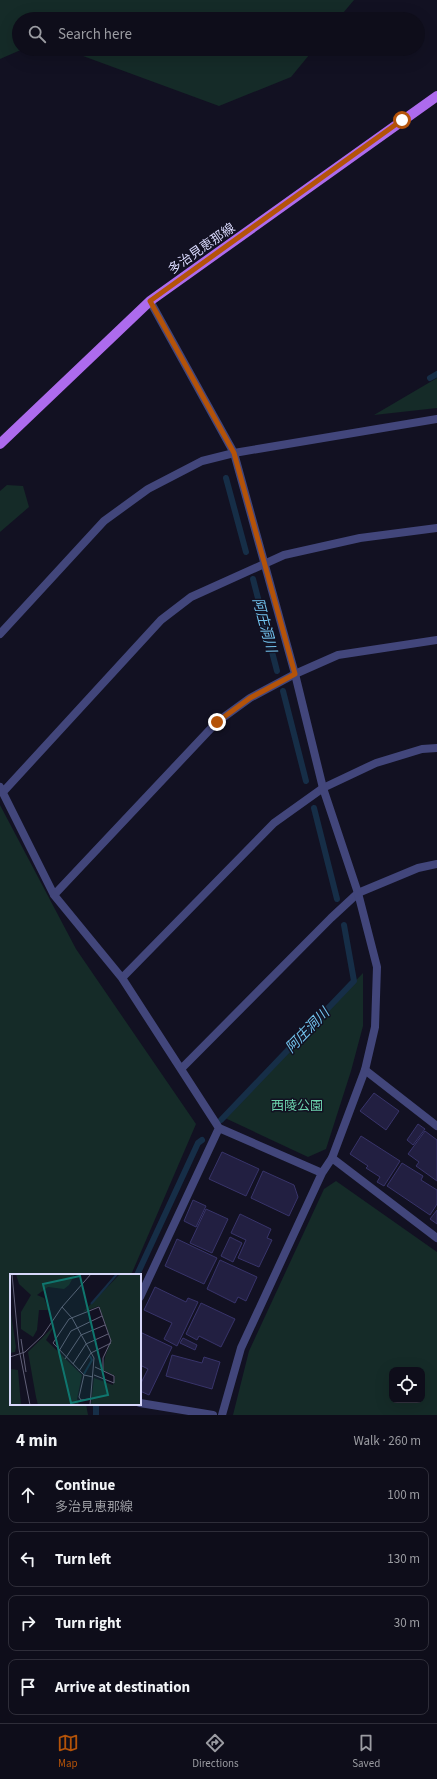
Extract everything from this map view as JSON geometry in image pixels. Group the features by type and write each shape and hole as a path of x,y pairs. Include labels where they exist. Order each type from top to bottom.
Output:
{"main road":[{"name":"多治見恵那線","path":"0,444 150,301 437,96"}],"street":[{"path":"150,301 234,453 295,674 323,788 358,893 377,967 375,1027 365,1070 332,1158 322,1173 241,1348 222,1415"},
{"path":"0,634 104,521 148,489 202,461 234,453 437,419"},
{"path":"322,1173 219,1128 122,978 54,895 1,789 161,620 191,597 284,555 360,538 437,528"},
{"path":"54,895 217,722 250,698 295,674 338,655 437,640"},
{"path":"122,978 274,823 323,788 376,762 422,750 437,748"},
{"path":"181,1069 331,918 358,893 418,868 437,864"},
{"path":"365,1070 437,1126"},
{"path":"141,1294 219,1128"},
{"path":"332,1158 437,1238"},
{"path":"141,1403 213,1415"}],"green space":[{"path":"0,0 354,0 344,12 12,12 12,54 0,59"},
{"path":"83,56 308,56 291,77 219,106"},
{"path":"437,378 437,408 374,415"},
{"path":"7,485 23,486 29,507 0,532 0,491"},
{"path":"0,805 76,949 196,1124 131,1274 10,1274 10,1405 86,1405 88,1415 0,1415"},
{"name":"西陵公園","path":"363,973 363,1026 351,1071 326,1149 308,1157 225,1118"},
{"path":"336,1181 437,1252 437,1415 233,1415 249,1351 324,1189"}],"building":[{"path":"374,1093 399,1111 386,1130 360,1111"},
{"path":"418,1124 425,1129 413,1145 407,1140"},
{"path":"425,1131 437,1140 437,1181 416,1166 419,1162 408,1154"},
{"path":"361,1136 400,1161 384,1186 377,1182 380,1177 366,1168 368,1166 350,1154"},
{"path":"222,1152 259,1169 246,1196 209,1179"},
{"path":"402,1163 423,1176 421,1180 437,1190 437,1204 430,1215 387,1186"},
{"path":"263,1171 294,1185 298,1197 289,1216 251,1198"},
{"path":"193,1200 206,1206 196,1227 184,1221"},
{"path":"206,1209 228,1219 212,1253 190,1243"},
{"path":"437,1210 437,1224 430,1219"},
{"path":"240,1214 271,1229 267,1238 272,1240 259,1267 238,1258 246,1240 231,1233"},
{"path":"230,1237 242,1243 233,1262 221,1256"},
{"path":"177,1239 217,1258 204,1284 165,1266"},
{"path":"220,1260 257,1277 246,1301 238,1297 235,1303 207,1289"},
{"path":"155,1287 186,1302 188,1298 198,1302 177,1346 164,1339 172,1323 144,1310"},
{"path":"201,1303 235,1319 221,1347 199,1336 197,1340 186,1334"},
{"path":"141,1332 172,1347 149,1395 141,1391 141,1383 148,1369 141,1366"},
{"path":"183,1338 197,1345 195,1350 180,1343"},
{"path":"172,1355 202,1363 204,1357 220,1362 212,1389 166,1376"}],"waterway":[{"name":"阿庄洞川","path":"430,378 437,374"},
{"name":"阿庄洞川","path":"226,478 246,552"},
{"name":"阿庄洞川","path":"253,579 277,671"},
{"name":"阿庄洞川","path":"283,691 306,781"},
{"name":"阿庄洞川","path":"314,808 337,899"},
{"name":"阿庄洞川","path":"221,1120 354,981 344,925"},
{"name":"阿庄洞川","path":"137,1274 198,1143 202,1140"},
{"name":"阿庄洞川","path":"96,1405 96,1415"}],"route":[{"path":"217,722 250,698 295,674 234,453 150,301 402,120"}]}
